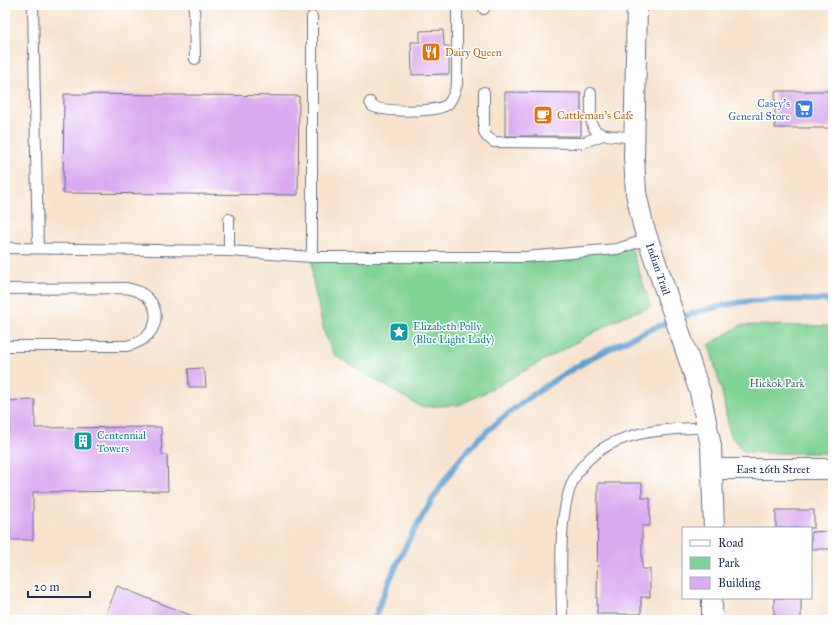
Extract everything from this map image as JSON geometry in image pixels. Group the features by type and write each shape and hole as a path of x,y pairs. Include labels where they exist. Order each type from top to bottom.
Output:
{"street":[{"name":"Indian Trail","path":"637,5 634,138 636,193 648,239 700,392 713,469 714,527"},
{"name":"East 26th Street","path":"713,469 833,469"},
{"path":"712,599 712,620"}],"lane":[{"path":"33,5 38,248"},
{"path":"194,5 195,59"},
{"path":"370,102 372,106 382,109 434,109 448,103 454,94 457,84 457,5"},
{"path":"312,17 312,257"},
{"path":"484,92 484,131 486,136 494,142 582,143 603,135"},
{"path":"591,93 590,123 594,130 603,135 634,138"},
{"path":"229,219 229,251"},
{"path":"5,248 229,251 312,257 525,257 617,249 648,239"},
{"path":"5,289 126,288 138,290 147,296 153,305 155,317 153,329 147,338 132,345 5,346"},
{"path":"562,620 563,523 570,487 576,475 594,455 619,439 636,434 707,427"}],"green space":[{"path":"630,245 651,307 624,316 488,391 459,405 421,407 334,355 324,332 313,282 312,257 525,257"},
{"name":"Hickok Park","path":"741,325 833,326 833,453 758,453 743,451 730,435 722,392 709,345"}],"building":[{"name":"Dairy Queen","path":"443,30 444,46 449,46 449,74 412,75 411,42 420,42 420,31"},
{"name":"Casey's General Store","path":"775,91 833,91 833,128 775,128"},
{"name":"Cattleman's Cafe","path":"505,92 581,93 581,136 505,136"},
{"path":"64,94 299,96 298,195 63,193"},
{"path":"201,368 205,373 206,387 189,387 188,369"},
{"name":"Centennial Towers","path":"35,400 35,428 161,427 162,455 167,455 168,491 33,492 33,540 5,540 5,401"},
{"path":"598,483 642,483 642,498 650,498 650,526 642,526 642,569 650,569 650,597 641,597 641,614 597,614"},
{"path":"776,510 814,510 814,528 776,527"},
{"path":"830,531 830,549 812,549 812,532"},
{"path":"117,586 200,619 200,620 104,620"},
{"path":"774,599 801,599 801,620 774,620"}],"waterway":[{"path":"374,620 388,584 414,530 460,459 489,430 521,404 556,379 595,356 636,336 676,319 715,307 751,301 833,300"}],"place":[{"name":"Dairy Queen","path":"431,52"},
{"name":"Casey's General Store","path":"804,109"},
{"name":"Cattleman's Cafe","path":"543,115"},
{"name":"Elizabeth Polly (Blue Light Lady)","path":"399,332"},
{"name":"Centennial Towers","path":"83,441"}]}
